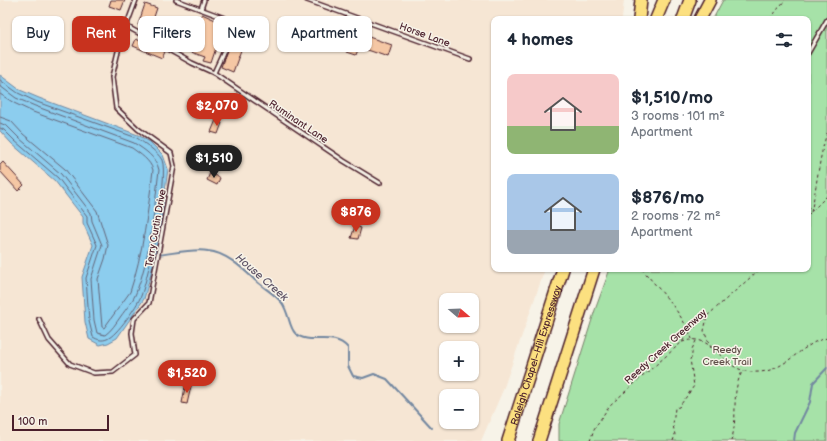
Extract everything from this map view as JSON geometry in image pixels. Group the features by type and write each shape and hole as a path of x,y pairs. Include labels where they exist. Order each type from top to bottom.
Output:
{"highway":[{"path":"638,16 641,0"},
{"path":"657,16 664,0"},
{"path":"684,16 690,0"},
{"path":"702,16 710,0"},
{"name":"Raleigh Chapel–Hill Expressway","path":"508,441 563,272"},
{"path":"539,441 593,272"},
{"path":"545,441 564,364"},
{"path":"500,441 528,378"}],"lane":[{"name":"Terry Curtin Drive","path":"130,16 136,0"},
{"path":"176,0 227,19 230,26 227,42 214,74"},
{"path":"201,10 204,0"},
{"name":"Horse Lane","path":"307,0 470,59"},
{"path":"811,48 827,20"},
{"name":"Ruminant Lane","path":"130,28 214,74 344,161 380,183"},
{"name":"Terry Curtin Drive","path":"39,319 49,340 70,364 94,373 113,372 135,355 132,333 134,319 150,303 174,166 171,153 138,129 116,108 112,77 119,52"}],"path":[{"path":"772,16 785,0"},
{"path":"811,212 818,186 823,145 827,133"},
{"path":"811,212 827,196"},
{"path":"644,272 675,309 689,332 692,340"},
{"name":"Reedy Creek Greenway","path":"590,441 594,429 610,405 682,342 689,332 757,272"},
{"path":"707,317 704,331 706,339 727,364 743,371 758,372 774,370 811,344 827,338"},
{"path":"682,342 696,340 703,342 712,348"},
{"path":"674,441 675,435 673,425 675,408 679,407 694,386 690,359 692,357 692,349 696,340"},
{"path":"731,441 736,413 734,402 736,387 743,371"}],"shaded area":[{"path":"0,0 624,0 622,16 491,16 491,272 544,272 503,390 481,441 0,441"}],"green space":[{"name":"Reedy Creek Trail","path":"723,0 827,0 827,441 559,441 559,424 595,310 609,272 811,272 811,16 715,16"}],"water":[{"path":"0,75 20,90 138,135 150,142 163,155 168,169 156,255 144,299 117,338 108,343 100,345 89,339 85,322 82,277 93,245 83,223 83,217 55,181 12,144 0,131"}],"building":[{"path":"111,0 125,0 121,10 109,6"},
{"path":"145,4 157,8 154,16 141,16"},
{"path":"202,14 213,19 213,52 215,52 211,63 203,61 205,57 191,52 205,52 205,16 201,16"},
{"path":"372,38 392,45 388,57 372,51"},
{"path":"136,39 138,40 138,48 133,46"},
{"path":"148,52 165,52 162,58"},
{"path":"226,52 240,52 233,72 221,67"},
{"path":"347,52 357,52 356,55"},
{"path":"216,120 222,123 218,134 211,132"},
{"path":"3,162 24,185 18,191 0,171 0,165"},
{"path":"210,173 220,178 217,185 207,180"},
{"path":"355,226 361,228 358,239 351,238"},
{"path":"192,382 187,404 182,403 185,387"}],"waterway":[{"name":"House Creek","path":"156,255 202,250 215,252 228,258 240,266 282,303 291,327 295,333 307,339 328,339 342,343 348,348 348,366 353,376 363,378 374,374 387,379 432,428"},
{"path":"794,441 795,433 810,402 813,383 827,368"}]}
